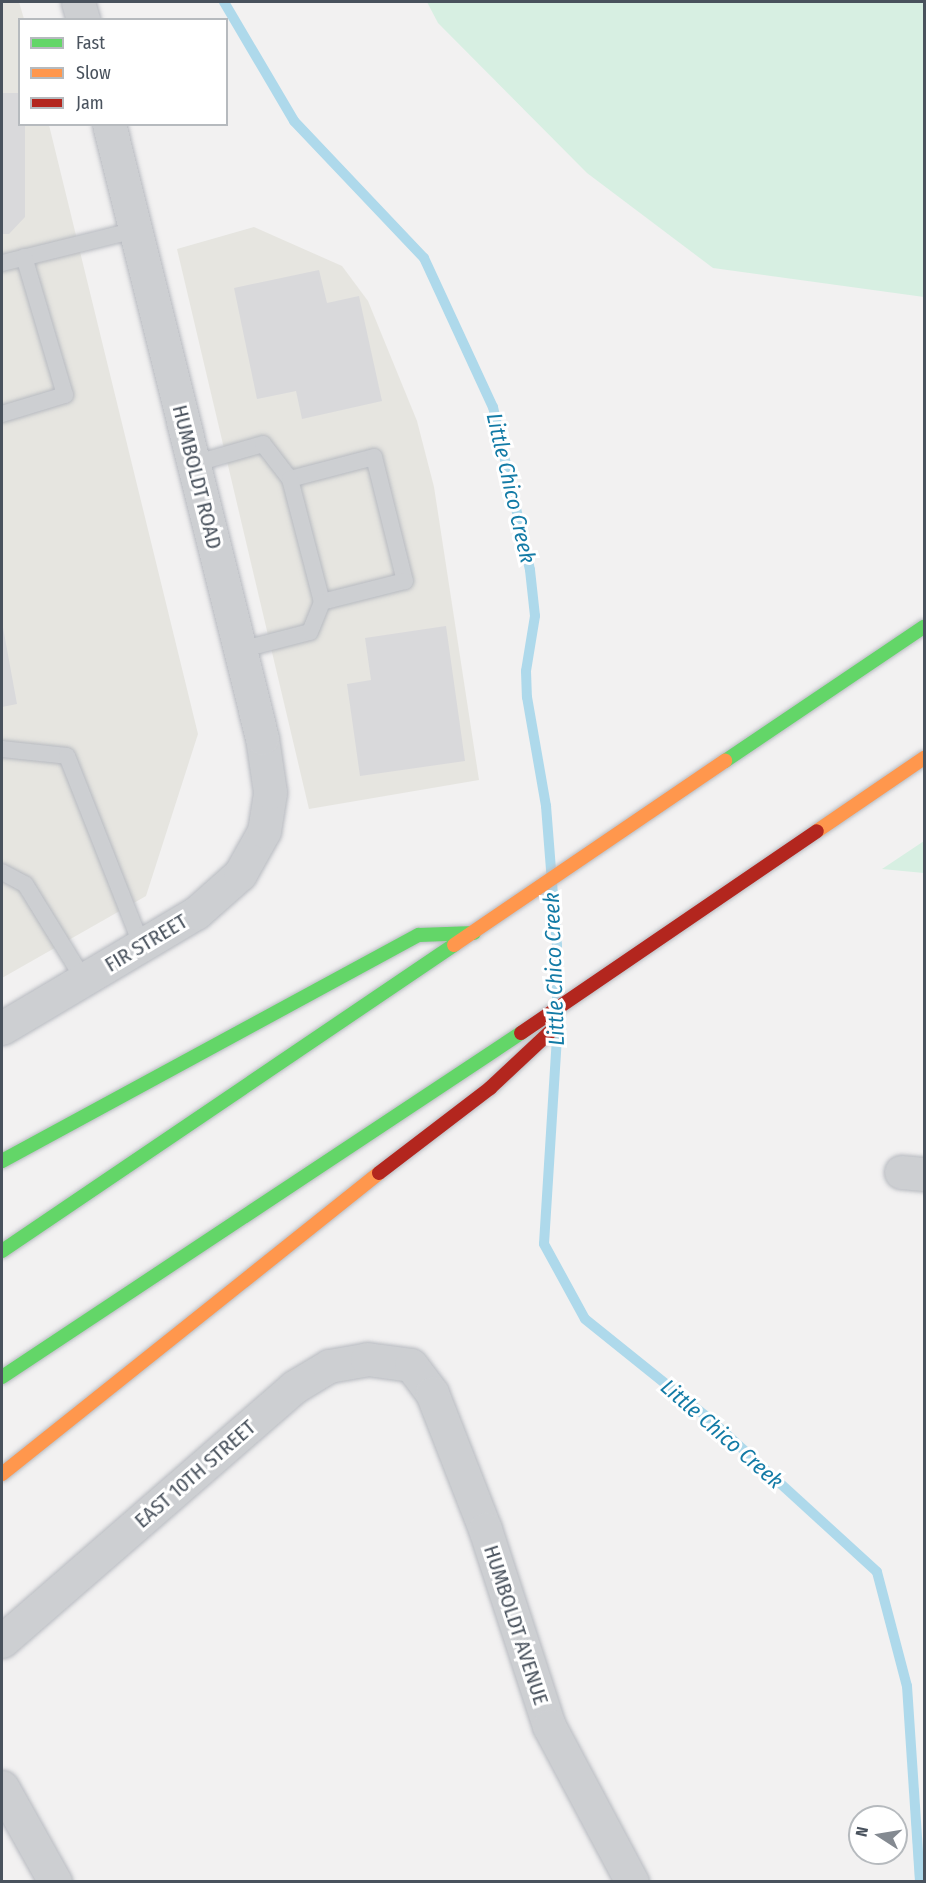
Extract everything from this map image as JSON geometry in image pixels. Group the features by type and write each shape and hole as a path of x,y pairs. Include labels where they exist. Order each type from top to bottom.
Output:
{"highway":[{"path":"2,1251 489,924 924,627"},
{"path":"2,1377 618,968 924,758"},
{"path":"2,1161 420,935 474,933"},
{"path":"2,1474 303,1231 489,1088 618,968"}],"street":[{"path":"78,2 82,18"},
{"name":"HUMBOLDT ROAD","path":"109,126 262,738 270,792 264,831"},
{"name":"FIR STREET","path":"2,1028 196,913 240,874 264,831"},
{"name":"EAST 10TH STREET","path":"2,1641 294,1387 330,1366 367,1359 411,1365"},
{"name":"HUMBOLDT AVENUE","path":"411,1365 432,1393 485,1529 549,1726 632,1881"},
{"path":"2,1787 55,1881"}],"lane":[{"path":"2,262 135,230"},
{"path":"2,414 65,395 24,257"},
{"path":"193,464 262,444 290,479 322,602 310,632 240,651"},
{"path":"290,479 374,457 405,581 322,602"},
{"path":"2,749 67,756 142,946"},
{"path":"2,872 25,884 84,980"}],"shaded area":[{"path":"2,2 19,2 24,18 18,18 18,126 49,126 198,734 146,896 2,978"},
{"path":"254,227 342,266 368,301 417,421 434,487 479,780 309,809 177,249"}],"green space":[{"path":"427,2 924,2 924,297 713,268 587,173 438,23"},
{"path":"924,841 924,873 882,869"}],"building":[{"path":"2,93 18,93 18,126 25,126 25,217 9,234 2,234"},
{"path":"319,270 327,303 359,296 382,401 302,419 296,391 257,399 234,288"},
{"path":"2,622 17,704 2,707"},
{"path":"446,626 465,761 360,776 347,684 371,680 365,638"}],"waterway":[{"name":"Little Chico Creek","path":"224,2 294,121 424,258 493,407 530,570 535,616 526,671 527,697 546,806 557,945 557,1003"},
{"name":"Little Chico Creek","path":"557,1037 544,1244 585,1319 713,1422 877,1572 907,1686 920,1882"}],"traffic: fast":[{"path":"725,761 924,627"},
{"path":"2,1161 419,935 474,933"},
{"path":"2,1251 454,945"},
{"path":"2,1377 521,1033"}],"traffic: slow":[{"path":"817,831 924,758"},
{"path":"454,945 725,761"},
{"path":"2,1474 379,1173"}],"traffic: jam":[{"path":"521,1033 817,831"},
{"path":"379,1173 490,1088 549,1033"}]}
